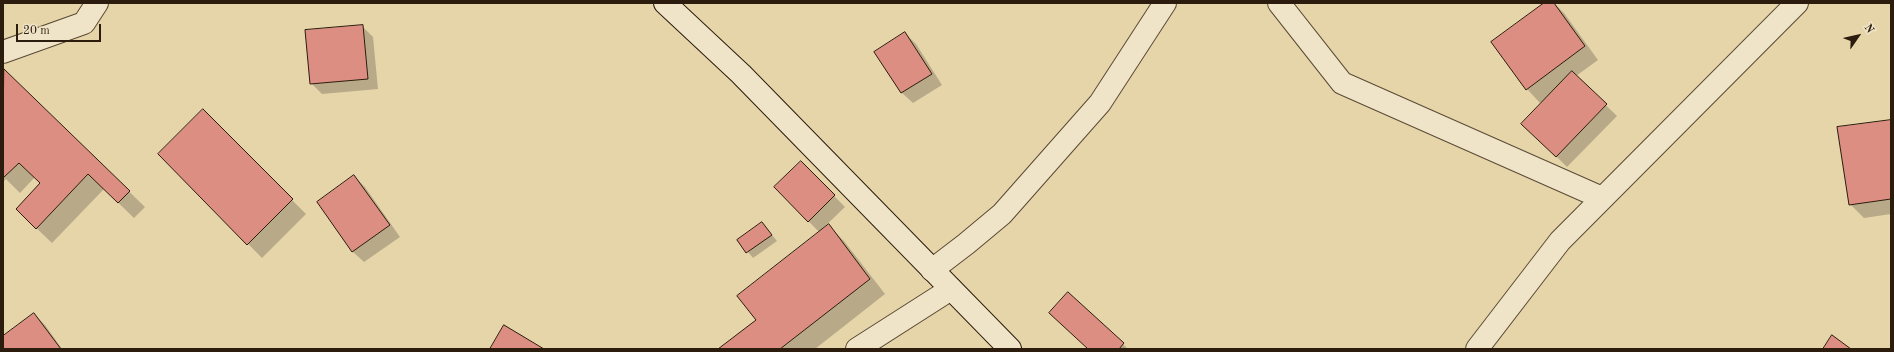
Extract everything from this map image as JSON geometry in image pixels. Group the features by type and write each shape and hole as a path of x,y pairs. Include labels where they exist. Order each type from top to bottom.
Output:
{"street":[{"path":"3,52 84,23 97,3"},
{"path":"665,3 741,74 1010,349"},
{"path":"932,270 1002,214 1100,103 1165,3"},
{"path":"1279,3 1342,83 1602,198"},
{"path":"1477,349 1560,241 1797,3"},
{"path":"857,349 951,289"}],"building":[{"path":"1544,3 1554,3 1585,46 1526,90 1491,42"},
{"path":"363,25 368,79 310,84 305,30"},
{"path":"905,32 932,74 901,93 874,52"},
{"path":"4,69 130,191 118,203 88,174 36,229 16,209 40,183 19,163 3,178"},
{"path":"1572,71 1607,104 1556,157 1521,124"},
{"path":"203,109 293,199 247,245 158,154"},
{"path":"1891,120 1891,199 1849,205 1837,127"},
{"path":"801,161 835,195 808,222 774,187"},
{"path":"354,175 390,225 352,252 317,202"},
{"path":"762,222 772,235 746,253 737,240"},
{"path":"829,224 870,279 780,349 718,349 756,320 737,296"},
{"path":"1068,292 1124,343 1119,349 1088,349 1049,313"},
{"path":"34,313 61,349 3,349 3,336"},
{"path":"504,325 544,349 490,349"},
{"path":"1832,335 1851,349 1823,349"}]}
